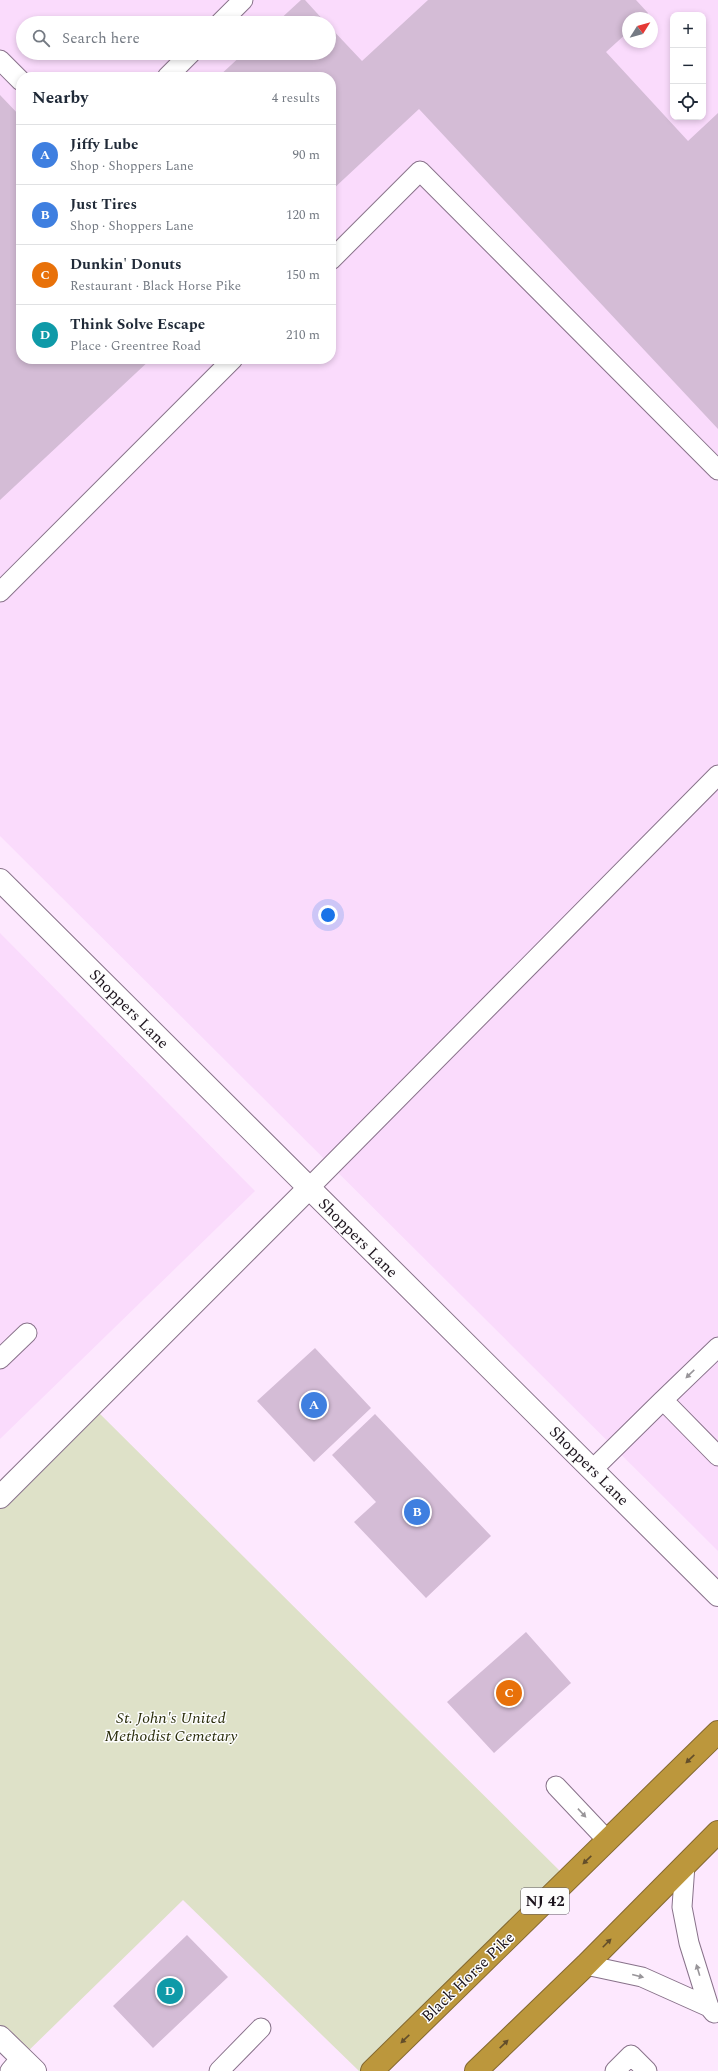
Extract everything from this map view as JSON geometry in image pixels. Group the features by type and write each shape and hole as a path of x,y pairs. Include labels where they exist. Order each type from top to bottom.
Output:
{"highway":[{"name":"Black Horse Pike","path":"372,2071 718,1732"},
{"path":"476,2071 586,1965 718,1832"}],"street":[{"name":"Shoppers Lane","path":"0,880 308,1189 718,1595"},
{"path":"0,1497 308,1189"},
{"path":"0,2037 22,2067"}],"lane":[{"path":"227,16 243,0"},
{"path":"0,60 16,76"},
{"path":"172,72 184,60"},
{"path":"336,255 420,171 718,470"},
{"path":"0,592 228,364"},
{"path":"308,1189 714,787"},
{"path":"0,1359 27,1333"},
{"path":"592,1470 718,1347"},
{"path":"663,1400 718,1456"},
{"path":"556,1786 607,1840"},
{"path":"685,1865 682,1907 690,1943 713,2012"},
{"path":"586,1965 642,1977 713,2012"},
{"path":"219,2071 261,2028"},
{"path":"615,2071 631,2055 647,2071"}],"shaded area":[{"path":"0,0 718,0 718,1551 0,836"},
{"path":"0,933 255,1191 0,1439"}],"green space":[{"name":"St. John's United Methodist Cemetary","path":"91,1405 568,1879 372,2071 359,2071 183,1900 21,2058 0,2037 0,1497"}],"building":[{"path":"301,0 305,0 320,16 284,16"},
{"path":"428,0 636,0 647,12 622,12 622,37 606,52 688,141 718,113 718,429 419,109 336,186 336,72 223,72 236,60 336,60 336,33 362,61"},
{"path":"0,95 16,112 16,364 146,364 0,500"},
{"path":"315,1348 371,1408 314,1462 257,1401"},
{"path":"375,1414 491,1536 426,1598 354,1522 376,1502 332,1455"},
{"path":"526,1632 571,1683 494,1753 447,1702"},
{"path":"187,1935 228,1977 153,2048 113,2006"}],"place":[{"name":"Jiffy Lube","path":"314,1405"},
{"name":"Just Tires","path":"417,1512"},
{"name":"Dunkin' Donuts","path":"509,1693"},
{"name":"Think Solve Escape","path":"170,1991"}]}
